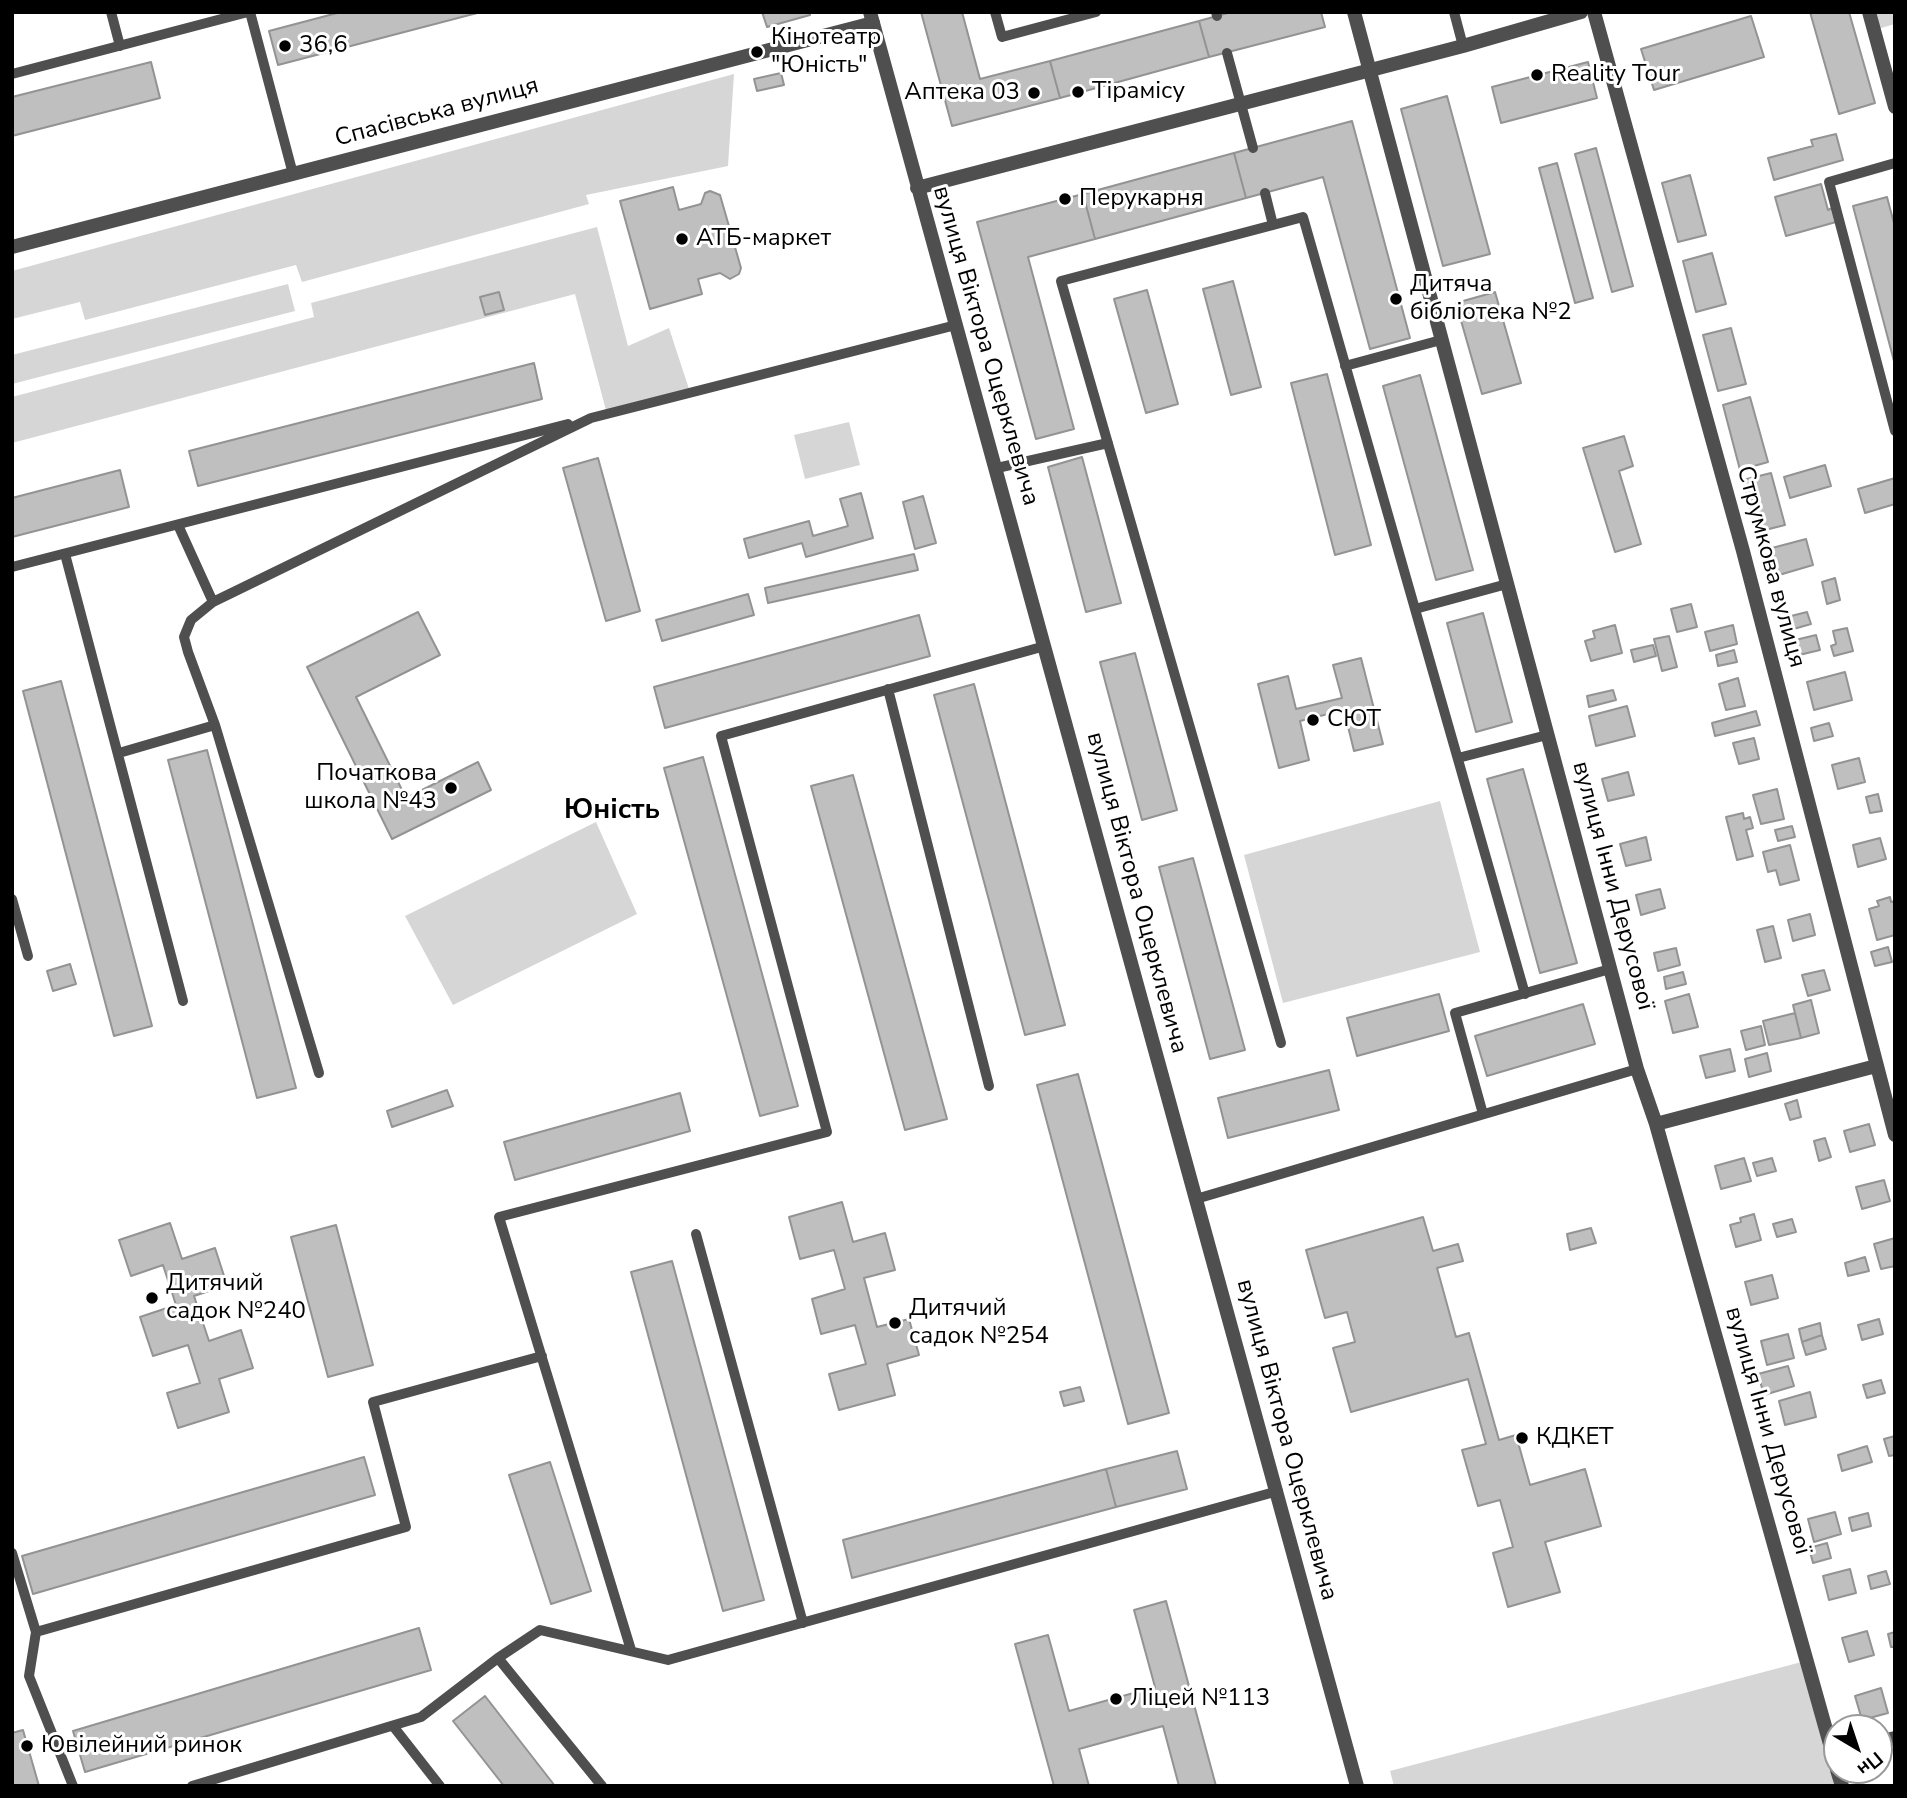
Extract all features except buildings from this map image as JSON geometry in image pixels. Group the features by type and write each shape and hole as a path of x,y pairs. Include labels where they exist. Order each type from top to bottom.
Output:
{"street":[{"name":"вулиця Інни Дерусової","path":"1354,12 1637,1069 1656,1124 1823,1715"},
{"path":"917,188 1463,46 1581,12"},
{"name":"Струмкова вулиця","path":"1594,12 1744,551 1895,1135"},
{"path":"1869,12 1895,107"},
{"name":"Спасівська вулиця","path":"12,247 871,18"},
{"name":"вулиця Віктора Оцерклевича","path":"871,18 997,468 1357,1786"},
{"path":"1656,1124 1876,1066"}],"lane":[{"path":"111,12 120,46"},
{"path":"12,74 249,12 293,174"},
{"path":"995,12 1002,37 1096,12"},
{"path":"1454,12 1463,46"},
{"path":"1227,53 1252,148"},
{"path":"1895,163 1829,182 1895,431"},
{"path":"1265,193 1273,225"},
{"path":"1281,1044 1061,281 1303,217 1525,994"},
{"path":"12,567 956,325"},
{"path":"1346,366 1441,341"},
{"path":"319,1073 215,725 184,637 191,620 213,602 591,418"},
{"path":"997,468 1108,443"},
{"path":"178,525 213,602"},
{"path":"65,554 183,1001"},
{"path":"1415,610 1507,584"},
{"path":"631,1650 499,1217 827,1132 721,736 1045,646"},
{"path":"888,689 989,1086"},
{"path":"119,753 215,725"},
{"path":"1458,758 1547,735"},
{"path":"12,899 28,956"},
{"path":"1483,1114 1455,1013 1610,969"},
{"path":"1196,1199 1637,1069"},
{"path":"696,1234 803,1623"},
{"path":"36,1632 406,1527 373,1402 542,1356"},
{"path":"191,1786 421,1717 498,1658 540,1630 668,1660 1278,1492"},
{"path":"12,1553 36,1632 29,1676 73,1786"},
{"path":"498,1658 602,1786"},
{"path":"393,1726 440,1786"}],"shaded area":[{"path":"1869,12 1895,12 1895,24 1874,30"},
{"path":"734,74 728,166 586,195 589,204 302,282 296,265 85,320 80,302 12,319 12,271"},
{"path":"597,227 628,346 669,328 690,392 607,414 575,294 12,443 12,397 314,317 311,303"},
{"path":"288,284 295,311 12,384 12,355"},
{"path":"849,422 860,465 805,479 794,435"},
{"path":"1440,801 1480,952 1283,1003 1244,855"},
{"path":"596,822 637,914 453,1005 405,916"},
{"path":"1809,1660 1823,1714 1823,1784 1842,1786 1394,1786 1390,1771"}],"place":[{"name":"36,6","path":"285,46"},
{"name":"Кінотеатр \"Юність\"","path":"757,52"},
{"name":"Reality Tour","path":"1537,75"},
{"name":"Тірамісу","path":"1078,92"},
{"name":"Аптека 03","path":"1034,93"},
{"name":"Перукарня","path":"1065,199"},
{"name":"АТБ-маркет","path":"682,239"},
{"name":"Дитяча бібліотека №2","path":"1396,299"},
{"name":"СЮТ","path":"1313,720"},
{"name":"Початкова школа №43","path":"451,788"},
{"name":"Дитячий садок №240","path":"152,1298"},
{"name":"Дитячий садок №254","path":"895,1323"},
{"name":"КДКЕТ","path":"1522,1438"},
{"name":"Ліцей №113","path":"1116,1699"},
{"name":"Ювілейний ринок","path":"27,1746"}],"district":[{"name":"Юність","path":"612,811"}]}
